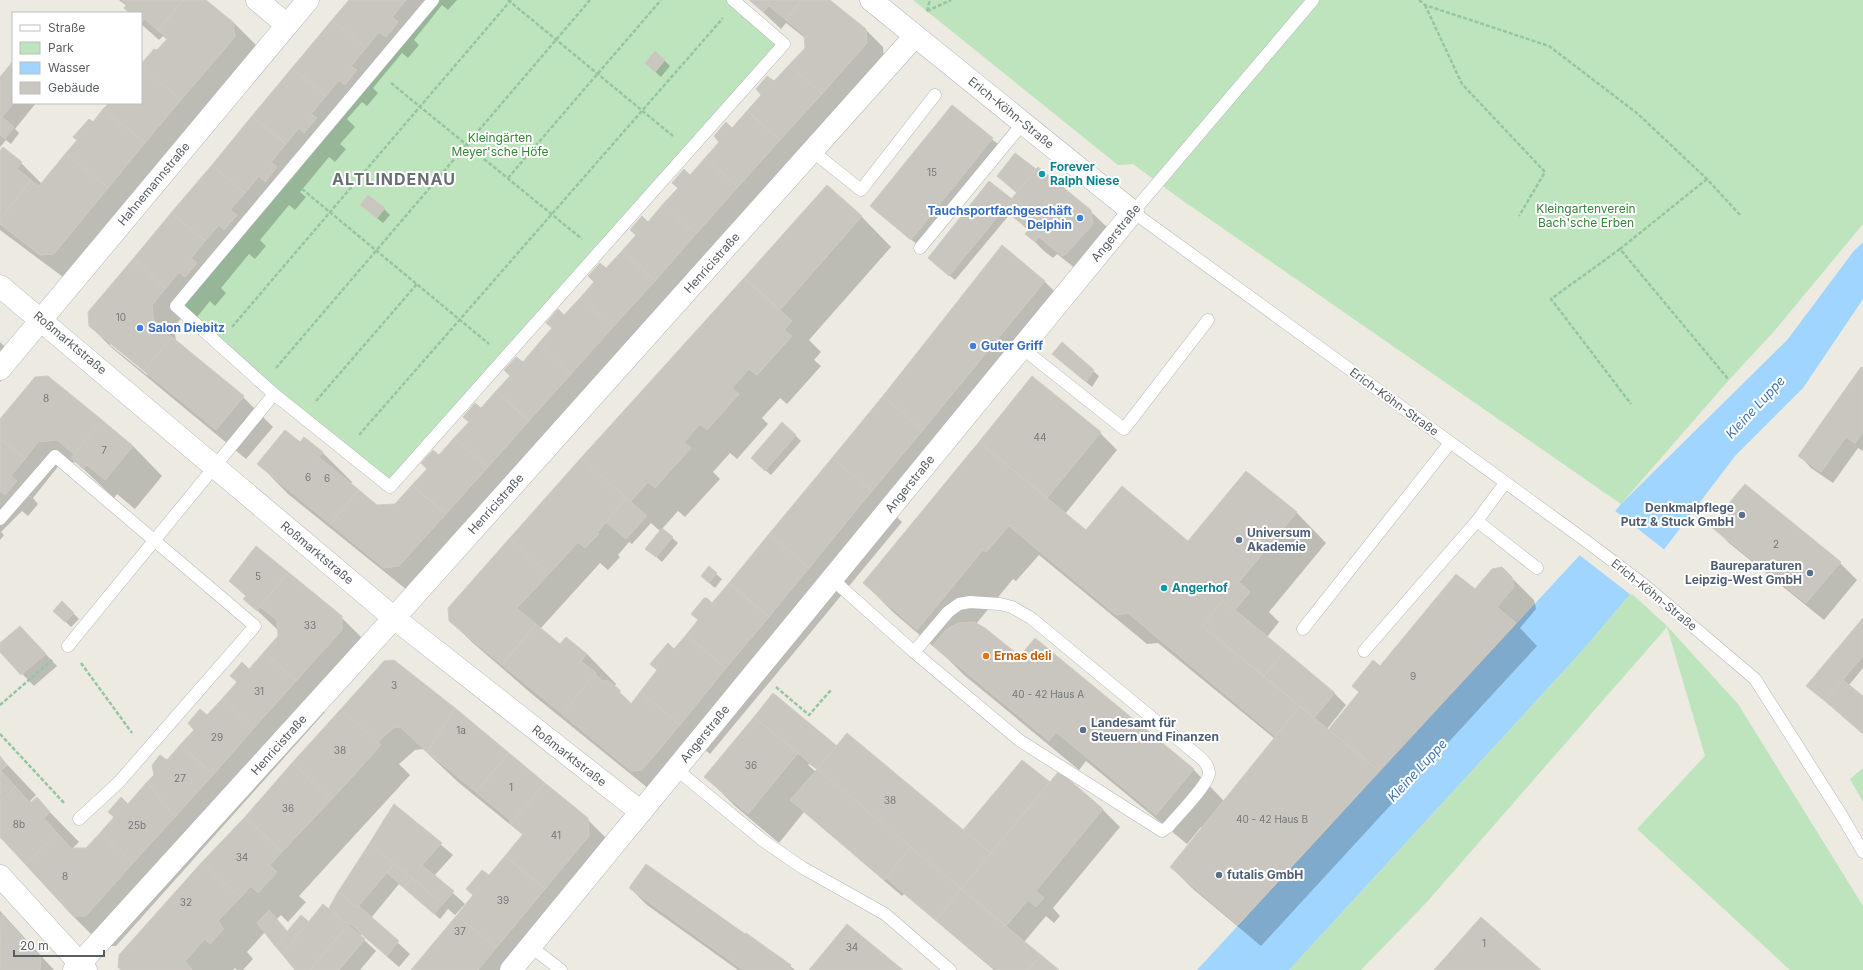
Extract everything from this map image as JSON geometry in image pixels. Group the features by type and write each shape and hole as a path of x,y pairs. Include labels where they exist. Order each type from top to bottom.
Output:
{"street":[{"path":"257,0 287,25"},
{"name":"Hahnemannstraße","path":"0,369 308,0"},
{"name":"Erich-Köhn-Straße","path":"871,0 1133,212"},
{"name":"Henricistraße","path":"80,968 915,36"},
{"name":"Angerstraße","path":"511,970 1133,212"},
{"name":"Roßmarktstraße","path":"0,286 394,618 641,812"},
{"path":"0,876 80,968"}],"lane":[{"path":"433,0 176,306 274,394 390,487 784,44 734,1"},
{"name":"Angerstraße","path":"1133,212 1313,0"},
{"path":"812,151 861,190 935,95"},
{"path":"920,248 1023,123"},
{"name":"Erich-Köhn-Straße","path":"1133,212 1586,541 1643,584 1755,679 1842,816 1863,852"},
{"path":"1022,348 1124,429 1208,320"},
{"path":"68,646 274,394"},
{"path":"1303,629 1450,443"},
{"path":"0,519 55,456 255,626 119,782 78,819"},
{"path":"1364,652 1477,521 1505,483"},
{"path":"1477,521 1537,568"},
{"path":"832,579 914,652 1019,740 1162,830 1168,827 1203,786 1209,774 1208,766 1202,759 1031,618 1012,607 984,602 959,604 948,612 914,652"},
{"path":"676,769 765,842 804,868 885,914 950,970"},
{"path":"530,946 561,970"}],"path":[{"path":"218,344 509,0 690,150"},
{"path":"263,383 590,0"},
{"path":"508,178 661,0"},
{"path":"927,11 951,0"},
{"path":"1419,0 1425,5 1549,46 1638,114 1707,179 1740,215"},
{"path":"345,451 552,215 734,1"},
{"path":"1425,5 1462,84 1545,172 1519,216"},
{"path":"375,70 599,253"},
{"path":"286,176 505,358"},
{"path":"1631,404 1551,299 1620,249 1707,179"},
{"path":"1620,249 1729,380"},
{"path":"302,417 417,284"},
{"path":"0,705 68,646 146,751"},
{"path":"757,670 809,715 831,690"},
{"path":"0,734 78,819"}],"green space":[{"name":"Kleingärten Meyer'sche Höfe","path":"433,0 733,0 784,44 390,487 176,306"},
{"name":"Kleingartenverein Bach'sche Erben","path":"913,0 1863,0 1863,224 1776,329 1729,380 1621,504 1179,198 1133,164 1118,165"},
{"path":"1631,593 1667,626 1738,704 1863,906 1863,970 1790,970 1637,829 1705,756 1667,627 1426,903 1361,970 1289,970 1581,652"},
{"path":"1863,768 1863,802 1850,779"}],"water":[{"name":"Kleine Luppe","path":"1863,242 1863,299 1803,388 1735,456 1631,593 1581,652 1289,970 1197,970 1579,556 1621,504 1788,339 1853,252"}],"pier":[{"path":"1614,510 1666,551 1631,595 1578,554"}],"building":[{"path":"122,0 183,0 158,31 145,19 142,22 142,12 128,12 124,8 127,4"},
{"path":"183,0 206,0 233,22 235,37 181,100 142,67 142,63 154,49 157,50 168,38 158,31"},
{"path":"349,0 406,0 392,17 398,22 386,37 379,32 366,48 332,20"},
{"path":"749,0 802,0 786,20 769,6 763,12"},
{"path":"802,0 830,0 866,29 867,43 822,94 789,65 805,48 804,35 786,20"},
{"path":"332,20 366,48 351,66 357,70 345,85 339,80 326,96 292,68"},
{"path":"655,51 665,60 655,72 645,63"},
{"path":"12,62 13,104 0,119 0,77"},
{"path":"789,65 822,94 780,140 747,111 761,95 756,89 767,76 774,81"},
{"path":"142,67 181,100 145,143 103,109 108,104 142,104"},
{"path":"292,68 326,96 311,114 317,118 304,133 299,128 286,144 252,116"},
{"path":"952,105 993,138 911,240 870,206"},
{"path":"103,109 145,143 108,188 66,153 77,140 73,137 89,119 93,122"},
{"path":"747,111 780,140 738,187 705,158 719,142 714,136 726,122 732,128"},
{"path":"252,116 286,144 271,162 277,167 265,182 259,176 245,193 212,165"},
{"path":"2,117 14,127 5,139 0,135 0,119"},
{"path":"3,147 22,162 17,169 31,180 0,220 0,151"},
{"path":"66,153 108,188 54,254 40,255 0,224 0,220 31,180 39,186"},
{"path":"1015,153 1036,169 1017,193 997,176"},
{"path":"705,158 738,187 696,234 663,204 678,188 672,183 684,169 690,175"},
{"path":"212,165 245,193 230,210 237,215 224,230 219,225 205,241 171,213"},
{"path":"1038,167 1091,210 1093,224 1066,254 1062,256 1039,237 1035,242 1025,234 1029,229 1003,209"},
{"path":"989,181 1012,199 949,276 928,258"},
{"path":"827,185 862,216 780,310 744,278"},
{"path":"368,195 385,208 377,218 360,205"},
{"path":"663,204 696,234 655,281 622,251 636,235 630,230 642,216 648,222"},
{"path":"171,213 205,241 191,258 197,263 185,277 179,272 166,288 133,259"},
{"path":"1002,245 1045,281 923,430 883,396"},
{"path":"622,251 655,281 613,327 580,298 594,282 588,276 600,263 606,268"},
{"path":"133,259 166,288 152,305 154,323 172,337 144,371 89,326 88,312"},
{"path":"744,278 792,321 784,330 792,336 757,375 749,369 732,388 739,394 707,430 700,424 684,442 691,448 655,488 648,482 630,502 581,458"},
{"path":"580,298 613,327 571,374 538,344 552,328 546,323 558,309 564,315"},
{"path":"172,337 244,396 216,430 144,371"},
{"path":"1062,342 1094,370 1086,382 1052,354"},
{"path":"538,344 571,374 529,421 496,391 510,376 504,370 516,357 523,362"},
{"path":"1861,367 1863,368 1863,432 1855,443 1846,437 1821,472 1798,456"},
{"path":"48,376 102,420 74,454 57,440 38,442 25,459 0,438 0,419 35,377"},
{"path":"1032,376 1101,432 1047,498 979,442"},
{"path":"496,391 529,421 488,467 454,438 469,422 463,417 475,403 481,408"},
{"path":"883,396 923,430 872,491 832,458"},
{"path":"102,420 133,446 105,480 87,465 83,469 71,458"},
{"path":"782,422 796,435 765,471 751,458"},
{"path":"285,430 300,442 304,437 323,452 319,457 359,490 330,524 257,464"},
{"path":"0,438 25,459 11,476 17,481 5,495 0,491"},
{"path":"454,438 488,467 446,514 412,485 427,469 421,463 433,450 439,455"},
{"name":"Angerhof","path":"979,442 1086,530 1122,486 1188,541 1246,471 1297,512 1239,582 1250,592 1235,610 1234,611 1222,601 1202,626 1300,706 1275,736 1128,613 1116,615 1009,526 986,552 983,550 917,630 863,583"},
{"path":"581,458 626,498 597,533 599,534 585,548 578,542 549,574 509,539"},
{"path":"832,458 872,491 809,568 769,534"},
{"path":"1745,484 1841,562 1806,603 1710,526"},
{"path":"412,485 446,514 399,566 384,568 330,524 359,490 377,505 395,504"},
{"path":"626,498 647,516 626,539 606,522"},
{"path":"662,528 673,537 656,557 645,549"},
{"path":"769,534 809,568 769,617 729,583"},
{"path":"509,539 549,574 517,608 536,624 502,665 449,621 448,608"},
{"path":"256,546 288,572 257,611 243,599 246,596 229,581"},
{"path":"709,566 717,573 709,583 701,576"},
{"path":"1502,567 1512,577 1514,587 1497,607 1516,623 1379,771 1328,730 1359,692 1352,686 1373,660 1380,666 1456,574 1475,589 1492,569"},
{"path":"288,572 342,616 342,630 296,681 264,652 278,636 277,620 260,607"},
{"path":"729,583 769,617 726,668 686,635 698,620 691,614 704,598 707,598 712,603"},
{"path":"62,601 74,613 65,622 53,611"},
{"path":"1222,601 1285,651 1264,676 1202,626"},
{"path":"1863,618 1863,656 1825,701 1806,686"},
{"path":"974,622 985,628 1020,656 1035,638 1194,769 1156,815 1056,732 1049,741 933,645 947,629 958,623"},
{"path":"536,624 560,644 566,637 587,654 581,661 596,673 562,714 502,665"},
{"path":"20,626 46,654 21,675 0,652 0,643"},
{"path":"686,635 726,668 680,725 640,692 657,670 650,664 668,643 674,649"},
{"path":"1285,651 1335,693 1314,718 1264,676"},
{"path":"264,652 296,681 254,728 222,699 237,682 230,676 242,662 249,669"},
{"path":"394,660 455,708 427,752 400,727 393,728 378,742 341,709 384,661"},
{"path":"595,674 603,681 608,680 620,690 620,695 631,704 640,692 680,725 642,770 631,771 562,714"},
{"path":"1843,680 1863,696 1863,734 1825,701"},
{"path":"773,693 837,746 817,769 754,717"},
{"path":"222,699 254,728 213,775 180,745 194,730 188,723 200,709 207,715"},
{"path":"1300,706 1379,771 1238,925 1170,867"},
{"path":"455,708 509,753 476,792 427,752"},
{"path":"341,709 381,745 332,799 292,763"},
{"path":"754,717 798,753 748,814 704,777"},
{"path":"847,733 991,853 961,889 817,769"},
{"path":"180,745 213,775 175,817 147,782 154,775 152,765 160,755 167,760"},
{"path":"509,753 545,783 511,824 509,822 511,821 476,792"},
{"path":"0,756 7,765 1,771 16,787 0,802"},
{"path":"1022,760 1050,782 991,853 963,830"},
{"path":"292,763 332,799 282,852 245,817"},
{"path":"817,769 911,847 884,880 790,800"},
{"path":"1059,771 1103,809 1036,891 1044,898 1036,907 1028,900 1006,926 961,889"},
{"path":"147,782 175,817 133,863 100,833 114,817 108,812 121,797 128,804"},
{"path":"545,783 588,818 589,836 545,889 505,856 523,834 511,824"},
{"path":"16,787 30,803 37,797 50,812 44,818 58,834 25,864 0,837 0,802"},
{"path":"394,804 442,843 422,865 454,891 443,904 369,844"},
{"path":"245,817 282,852 270,865 277,872 258,893 251,886 240,898 202,862"},
{"path":"100,833 133,863 86,916 73,916 25,864 58,834 71,848 86,848"},
{"path":"369,844 394,864 357,908 338,892"},
{"path":"911,847 961,889 936,920 886,878"},
{"path":"505,856 545,889 496,948 457,915 473,895 466,889 482,870 489,875"},
{"path":"202,862 240,898 218,921 224,929 210,944 205,939 185,961 192,970 121,970 118,967 119,955"},
{"path":"394,864 412,878 404,888 387,873"},
{"path":"646,864 791,965 789,968 792,970 743,970 629,888"},
{"path":"412,878 443,904 434,914 404,888"},
{"path":"961,889 1041,955 1028,970 996,970 936,920"},
{"path":"338,892 357,908 359,906 399,941 387,956 329,908"},
{"path":"323,904 348,925 310,970 295,970 282,954"},
{"path":"269,910 287,931 275,946 257,923"},
{"path":"1,914 41,958 40,970 0,970"},
{"path":"301,915 309,922 282,954 275,946"},
{"path":"457,915 496,948 478,970 411,970"},
{"path":"1481,917 1541,970 1434,970"},
{"path":"847,924 903,970 809,970"},
{"path":"348,925 365,939 339,970 310,970"},
{"path":"1041,955 1059,970 1028,970"}],"place":[{"name":"Forever Ralph Niese","path":"1042,174"},
{"name":"Tauchsportfachgeschäft Delphin","path":"1080,218"},
{"name":"Salon Diebitz","path":"140,328"},
{"name":"Guter Griff","path":"973,346"},
{"name":"Denkmalpflege Putz & Stuck GmbH","path":"1742,515"},
{"name":"Universum Akademie","path":"1239,540"},
{"name":"Baureparaturen Leipzig-West GmbH","path":"1810,573"},
{"name":"Angerhof","path":"1164,588"},
{"name":"Ernas deli","path":"986,656"},
{"name":"Landesamt für Steuern und Finanzen","path":"1083,730"},
{"name":"futalis GmbH","path":"1219,875"}],"district":[{"name":"ALTLINDENAU","path":"394,179"}]}
